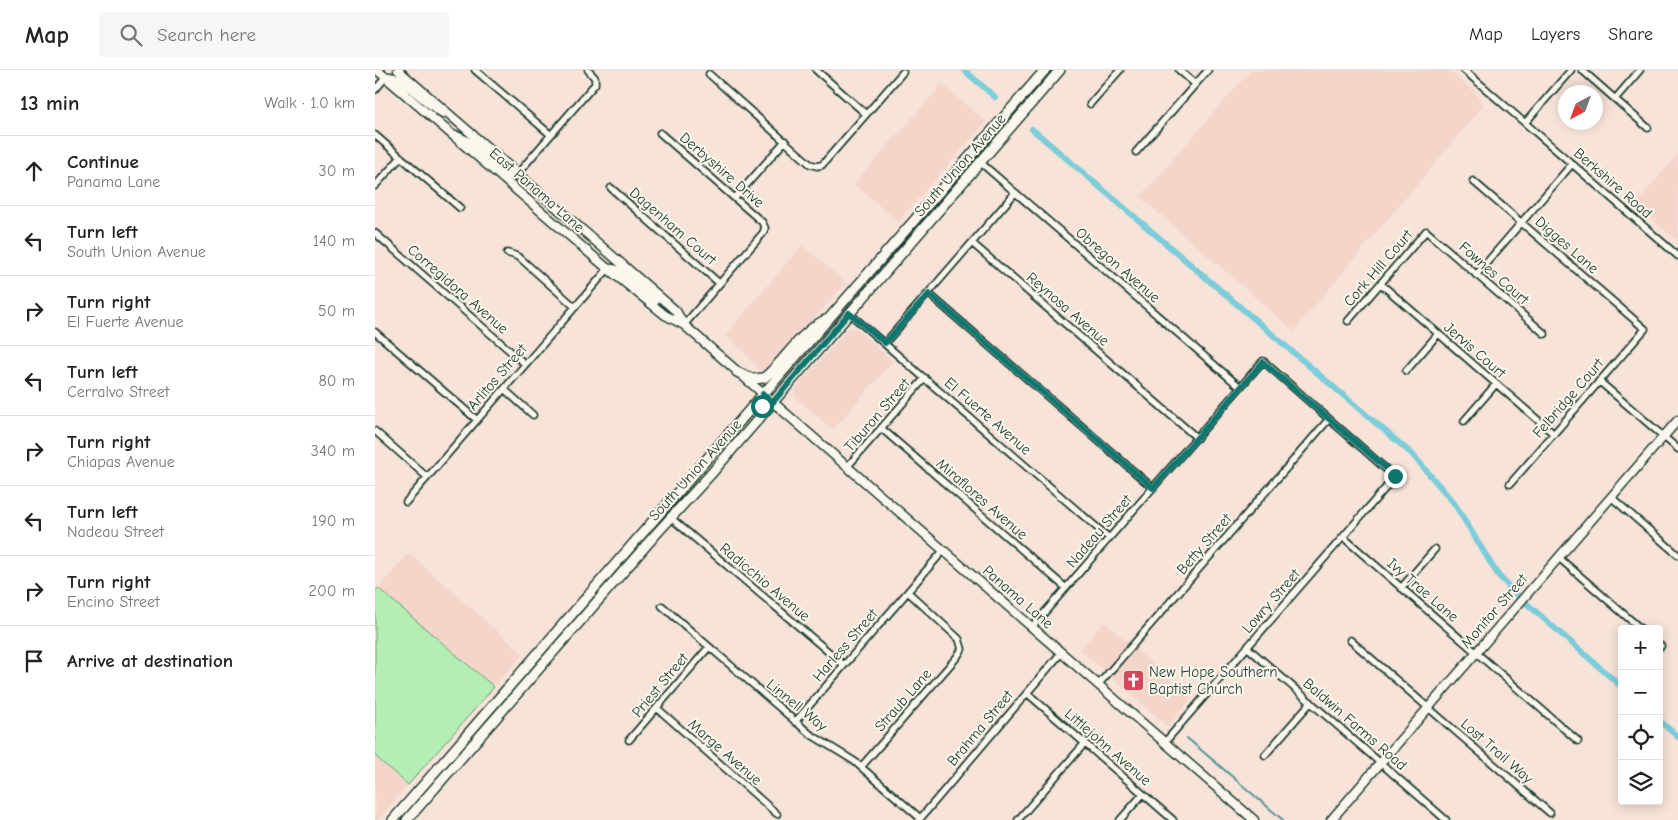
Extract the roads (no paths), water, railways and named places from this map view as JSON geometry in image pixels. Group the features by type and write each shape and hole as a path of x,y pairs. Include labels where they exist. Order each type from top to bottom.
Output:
{"main road":[{"name":"East Panama Lane","path":"377,70 608,269 665,315 684,325 763,394"},
{"name":"East Panama Lane","path":"397,70 673,308 684,325"},
{"name":"South Union Avenue","path":"393,820 1045,70"},
{"name":"South Union Avenue","path":"407,820 730,452 1060,70"},
{"path":"386,78 401,80 432,107 454,118"},
{"path":"453,135 464,138 472,143 508,174 513,176 517,173"},
{"path":"608,269 619,270 656,301 673,308"},
{"path":"820,347 827,330 851,302 852,297 849,295"},
{"path":"737,372 753,379 764,378 803,335 816,325 830,318"},
{"path":"773,402 776,389 811,348 815,342 816,333"},
{"path":"730,452 741,430 765,401 763,394"},
{"name":"Panama Lane","path":"763,394 1254,820"},
{"name":"Monitor Street","path":"1331,820 1678,420"},
{"path":"534,674 535,665 564,630 565,623"},
{"path":"492,723 491,715 517,686 516,679"}],"street":[{"path":"475,70 551,135"},
{"path":"517,173 595,84 595,78 588,70"},
{"path":"816,70 866,114"},
{"path":"1090,104 1120,70"},
{"path":"1179,70 1195,84"},
{"path":"1136,152 1208,70"},
{"name":"Berkshire Road","path":"1464,70 1678,256"},
{"path":"1525,123 1571,70"},
{"path":"1582,70 1648,128"},
{"path":"1615,99 1640,70"},
{"path":"709,74 811,164 817,166 822,165 903,72"},
{"path":"375,90 386,78"},
{"name":"Derbyshire Drive","path":"660,133 762,222 765,228 763,233 719,283"},
{"path":"375,135 460,208"},
{"path":"735,198 785,141"},
{"path":"375,186 401,157"},
{"name":"Obregon Avenue","path":"980,162 1240,387"},
{"path":"1476,275 1572,164"},
{"name":"Digges Lane","path":"1473,180 1645,329"},
{"name":"Dagenham Court","path":"611,188 719,283"},
{"path":"885,343 1015,193"},
{"name":"Fownes Court","path":"1426,231 1545,334"},
{"name":"Cork Hill Court","path":"1348,321 1426,231"},
{"name":"Corregidora Avenue","path":"375,234 525,364"},
{"name":"Reynosa Avenue","path":"972,243 1197,438"},
{"path":"507,253 514,254 520,258 575,307"},
{"name":"Arlitos Street","path":"406,502 608,269"},
{"path":"684,325 719,283"},
{"name":"Jervis Court","path":"1381,284 1553,434"},
{"path":"929,294 1153,488"},
{"name":"El Fuerte Avenue","path":"849,313 1109,538"},
{"name":"Felbridge Court","path":"1510,484 1645,329"},
{"path":"375,332 477,420"},
{"path":"1406,371 1438,334"},
{"name":"Nadeau Street","path":"1032,627 1263,362 1329,419"},
{"name":"Tiburon Street","path":"847,468 925,378"},
{"path":"1599,381 1678,450"},
{"path":"1463,421 1496,384"},
{"path":"503,389 533,415"},
{"name":"Lowry Street","path":"1165,742 1395,476 1329,419"},
{"name":"Betty Street","path":"1098,685 1329,419"},
{"name":"Miraflores Avenue","path":"881,428 1066,588"},
{"path":"375,431 427,477"},
{"path":"1611,497 1678,555"},
{"name":"Radicchio Avenue","path":"671,518 844,665"},
{"name":"Ivy Trae Lane","path":"1343,537 1578,741"},
{"path":"1401,588 1435,549"},
{"name":"Harless Street","path":"795,722 943,551"},
{"path":"1559,557 1636,625"},
{"name":"Straub Lane","path":"861,767 962,649 959,639 908,592"},
{"name":"Linnell Way","path":"662,606 795,722 861,767 919,819"},
{"name":"Lost Trail Way","path":"1350,640 1550,814"},
{"name":"Priest Street","path":"629,740 709,647"},
{"name":"Baldwin Farms Road","path":"1247,647 1444,819"},
{"name":"Brahma Street","path":"919,819 1061,653"},
{"name":"Littlejohn Avenue","path":"1027,693 1173,820"},
{"path":"1265,755 1311,702"},
{"name":"Marge Avenue","path":"657,708 777,814"},
{"path":"1018,820 1085,743"},
{"path":"1120,820 1143,794"}],"waterway":[{"path":"964,70 995,97"},
{"path":"1032,129 1412,454 1454,503 1498,575 1518,596"},
{"path":"1526,603 1618,684"},
{"path":"1663,724 1678,737"},
{"path":"1187,738 1283,820"}],"place":[{"name":"New Hope Southern Baptist Church","path":"1133,681"}]}
